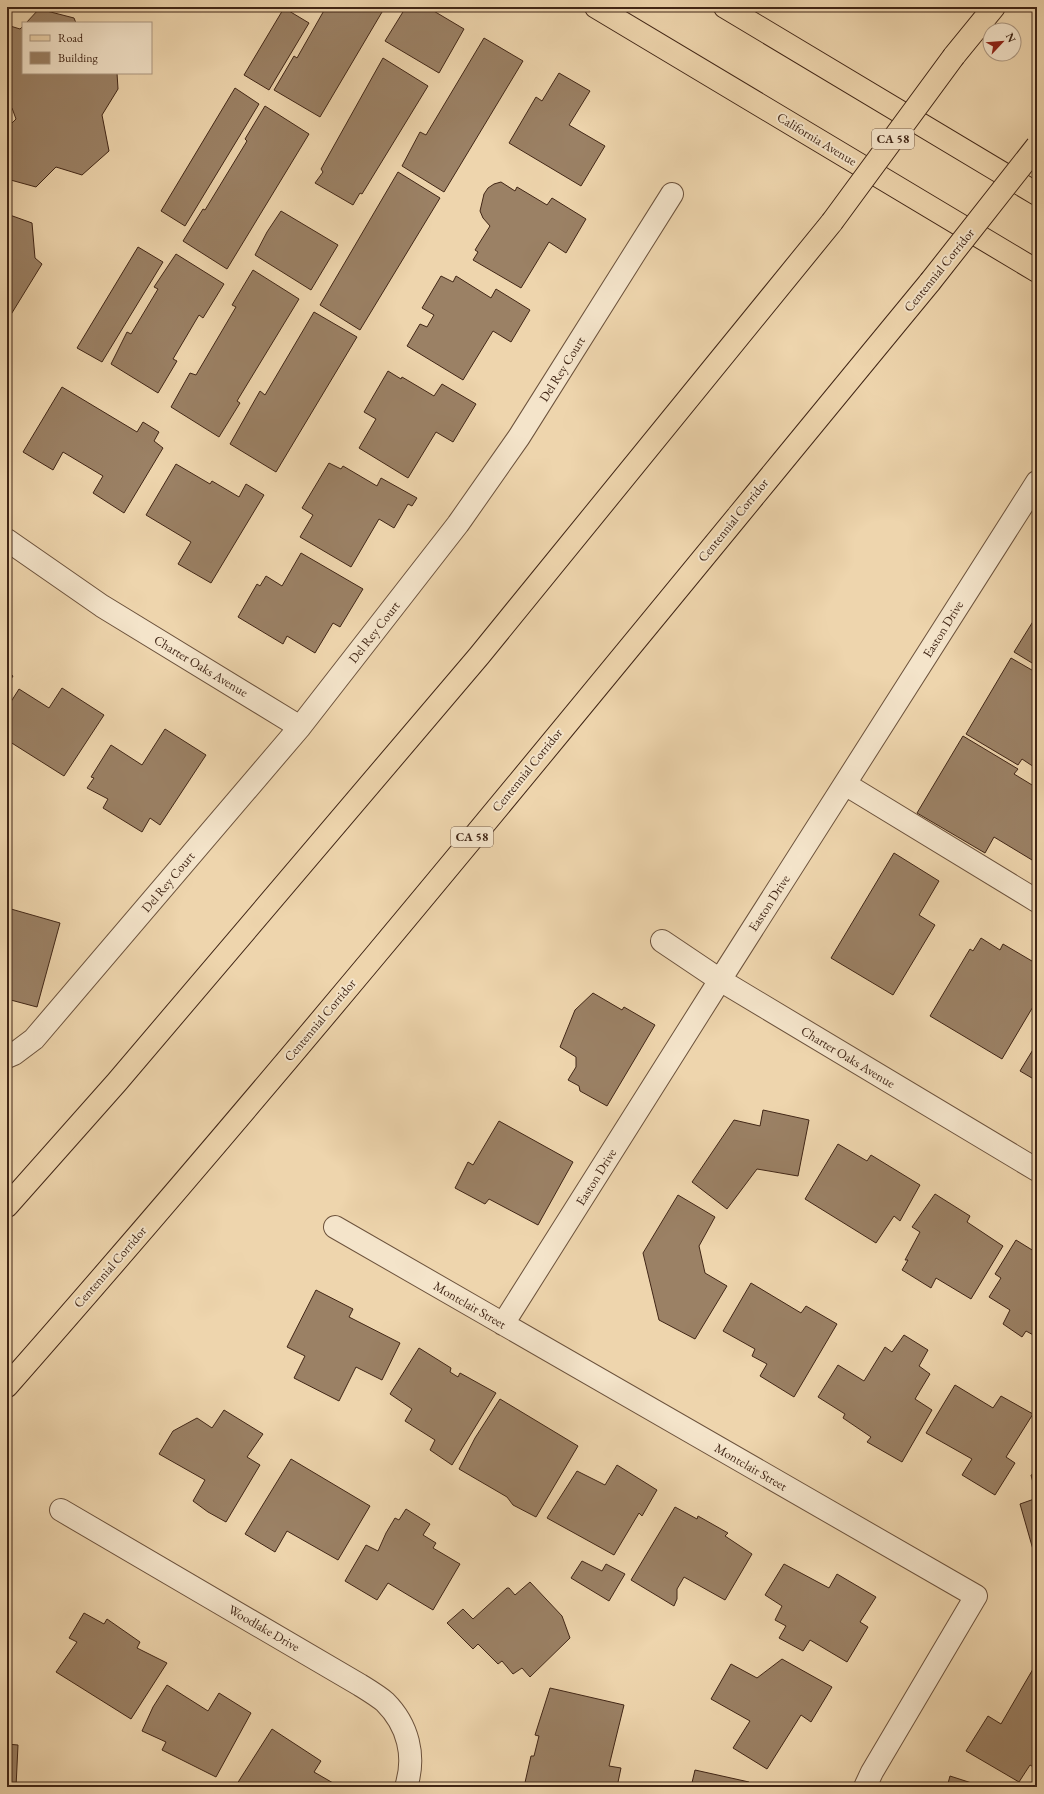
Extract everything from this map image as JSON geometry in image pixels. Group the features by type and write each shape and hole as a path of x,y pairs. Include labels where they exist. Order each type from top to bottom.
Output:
{"main road":[{"name":"California Avenue","path":"596,7 1037,271"},
{"path":"725,7 1037,194"},
{"name":"CA 58","path":"7,1206 117,1082 474,662 832,222 954,56 994,7"},
{"name":"Centennial Corridor","path":"7,1386 250,1103 448,867 930,282 1037,146"}],"street":[{"name":"Del Rey Court","path":"7,1057 14,1054 34,1039 300,727 458,524 519,437 672,194"},
{"name":"Easton Drive","path":"503,1324 1037,482"},
{"name":"Charter Oaks Avenue","path":"7,540 102,606 300,727"},
{"path":"845,784 1037,901"},
{"name":"Charter Oaks Avenue","path":"662,941 720,980 1037,1170"},
{"name":"Montclair Street","path":"334,1227 976,1596 872,1772 865,1787"},
{"name":"Woodlake Drive","path":"61,1510 360,1685 384,1701 398,1716 407,1736 411,1759 406,1787"}],"building":[{"path":"326,7 385,7 320,117 274,90 294,56 297,58"},
{"path":"406,7 427,7 464,29 439,73 385,41"},
{"path":"284,8 309,23 269,90 244,75"},
{"path":"39,9 74,18 76,22 27,22"},
{"path":"7,25 20,29 22,27 22,74 117,74 118,89 102,115 109,151 82,175 56,167 36,187 7,179 7,128 16,119 12,108 7,113"},
{"path":"484,38 523,61 444,192 402,166 420,132 426,135"},
{"path":"383,58 428,86 362,194 360,193 353,205 315,183 323,172 321,169"},
{"path":"559,73 590,91 569,125 605,146 581,186 509,143 536,97 542,101"},
{"path":"235,88 259,104 185,226 161,211"},
{"path":"265,106 309,134 227,269 183,241 203,209 205,210 247,141 245,139"},
{"path":"398,172 440,198 360,330 320,305"},
{"path":"501,182 515,191 517,187 547,205 552,198 586,219 566,253 549,242 521,288 473,260 478,252 475,250 490,226 483,218 480,211 484,194 488,188"},
{"path":"281,211 338,245 311,290 255,255 267,232"},
{"path":"7,214 32,223 35,258 42,264 7,321"},
{"path":"138,247 163,262 102,362 77,348"},
{"path":"176,254 224,284 203,318 199,315 173,359 177,361 158,393 111,364 127,332 131,334 158,289 154,287"},
{"path":"253,270 299,299 237,401 240,403 219,437 171,407 190,373 196,375 236,307 232,305"},
{"path":"441,276 453,282 456,276 491,298 496,289 530,310 511,342 493,331 463,380 407,346 420,324 427,327 434,315 422,308"},
{"path":"314,312 357,337 276,472 230,444 260,391 265,395"},
{"path":"388,371 401,379 402,377 434,396 442,384 476,404 453,442 436,432 408,478 359,448 376,419 364,412"},
{"path":"62,387 137,432 143,422 159,432 154,441 163,448 124,513 93,493 103,476 63,452 53,470 23,452"},
{"path":"329,463 341,469 343,466 377,486 381,478 417,498 412,506 408,504 394,528 379,519 351,567 300,537 313,515 302,508"},
{"path":"176,464 210,484 212,481 239,497 246,484 264,495 211,583 178,564 191,542 146,515"},
{"path":"301,553 363,589 340,627 333,623 315,653 287,636 283,644 238,617 257,584 260,586 266,576 282,586"},
{"path":"1037,615 1037,666 1014,652"},
{"path":"1011,658 1037,673 1037,769 1022,759 1018,765 966,734"},
{"path":"7,672 13,676 7,685"},
{"path":"62,688 104,715 64,776 7,740 7,708 19,689 49,708"},
{"path":"165,729 206,755 160,825 150,818 142,832 103,808 108,799 87,788 94,778 91,777 111,745 142,765"},
{"path":"963,736 1018,769 1014,774 1037,788 1037,863 994,837 985,853 917,813"},
{"path":"894,853 939,881 919,915 935,925 893,995 831,958"},
{"path":"11,909 60,923 37,1007 7,999 7,924"},
{"path":"981,938 1000,950 1003,944 1037,964 1037,1000 1002,1059 930,1016 970,949 973,951"},
{"path":"593,993 622,1010 624,1007 655,1025 607,1106 580,1091 579,1086 568,1080 576,1067 576,1057 560,1047 575,1010"},
{"path":"1037,1043 1037,1081 1020,1071"},
{"path":"763,1110 809,1120 798,1176 757,1169 727,1209 692,1182 734,1120 760,1126"},
{"path":"499,1121 573,1162 538,1225 489,1199 485,1204 455,1188 468,1162 473,1165"},
{"path":"838,1144 867,1161 871,1155 920,1185 900,1221 894,1216 876,1243 805,1199"},
{"path":"935,1194 970,1216 967,1222 1003,1246 971,1299 936,1278 931,1288 902,1270 908,1260 905,1260 920,1232 912,1227"},
{"path":"678,1195 715,1217 699,1246 705,1273 727,1286 695,1339 659,1320 643,1253"},
{"path":"1016,1240 1037,1253 1037,1337 1026,1331 1022,1337 1003,1324 1010,1310 989,1297 1001,1278 995,1274"},
{"path":"751,1283 801,1313 806,1306 837,1324 794,1397 760,1376 767,1364 752,1356 755,1349 723,1331"},
{"path":"316,1290 353,1309 349,1317 400,1343 382,1380 356,1367 339,1401 294,1378 305,1356 287,1347"},
{"path":"904,1335 928,1350 919,1366 930,1374 915,1399 932,1410 902,1462 867,1442 871,1437 843,1418 845,1414 818,1397 838,1365 864,1381 885,1347 892,1352"},
{"path":"419,1348 451,1368 450,1372 458,1377 460,1373 496,1393 452,1465 430,1450 435,1440 405,1421 412,1409 390,1394"},
{"path":"955,1385 993,1408 1001,1396 1033,1414 1006,1457 1015,1463 995,1495 962,1475 972,1459 926,1433"},
{"path":"500,1399 578,1446 536,1517 513,1505 507,1497 459,1469 475,1438"},
{"path":"224,1410 263,1434 247,1457 260,1465 226,1522 208,1512 193,1501 205,1480 159,1454 173,1431 197,1418 212,1428"},
{"path":"291,1459 370,1506 338,1560 287,1531 275,1552 245,1534"},
{"path":"617,1465 657,1490 642,1516 639,1513 614,1555 547,1518 577,1471 605,1485"},
{"path":"1037,1473 1037,1498 1031,1475"},
{"path":"1037,1498 1037,1560 1036,1560 1020,1504"},
{"path":"675,1507 697,1519 698,1516 728,1533 725,1536 752,1554 725,1600 684,1577 677,1589 677,1599 674,1606 631,1580"},
{"path":"406,1509 430,1524 423,1535 436,1543 433,1548 460,1564 433,1610 388,1583 377,1600 345,1581 366,1545 378,1551 395,1518 399,1520"},
{"path":"582,1561 602,1571 606,1564 625,1574 609,1601 571,1578"},
{"path":"784,1564 829,1588 837,1574 876,1597 860,1622 868,1627 847,1662 810,1640 803,1651 779,1638 786,1626 775,1620 782,1606 765,1595"},
{"path":"530,1582 562,1616 570,1638 530,1677 522,1668 513,1674 502,1661 498,1664 478,1644 473,1649 447,1623 463,1609 473,1619 507,1588 509,1588 515,1595"},
{"path":"84,1613 104,1624 107,1619 140,1642 137,1648 167,1663 131,1719 56,1672 77,1642 69,1638"},
{"path":"782,1659 832,1687 811,1722 801,1715 767,1769 733,1748 750,1721 711,1699 731,1664 757,1678"},
{"path":"1033,1669 1037,1672 1037,1769 1030,1765 1019,1782 966,1751 988,1716 1001,1724"},
{"path":"167,1685 208,1711 219,1693 251,1713 216,1777 162,1750 166,1742 142,1731 153,1707"},
{"path":"550,1688 624,1705 609,1766 621,1768 617,1787 524,1787 531,1756 534,1756 539,1736 535,1735"},
{"path":"272,1729 321,1761 314,1772 340,1787 235,1787"},
{"path":"7,1744 18,1745 16,1787 7,1787"},
{"path":"695,1770 749,1782 748,1787 691,1787"},
{"path":"950,1776 984,1787 947,1787"},
{"path":"94,1785 94,1787 78,1787"}]}
